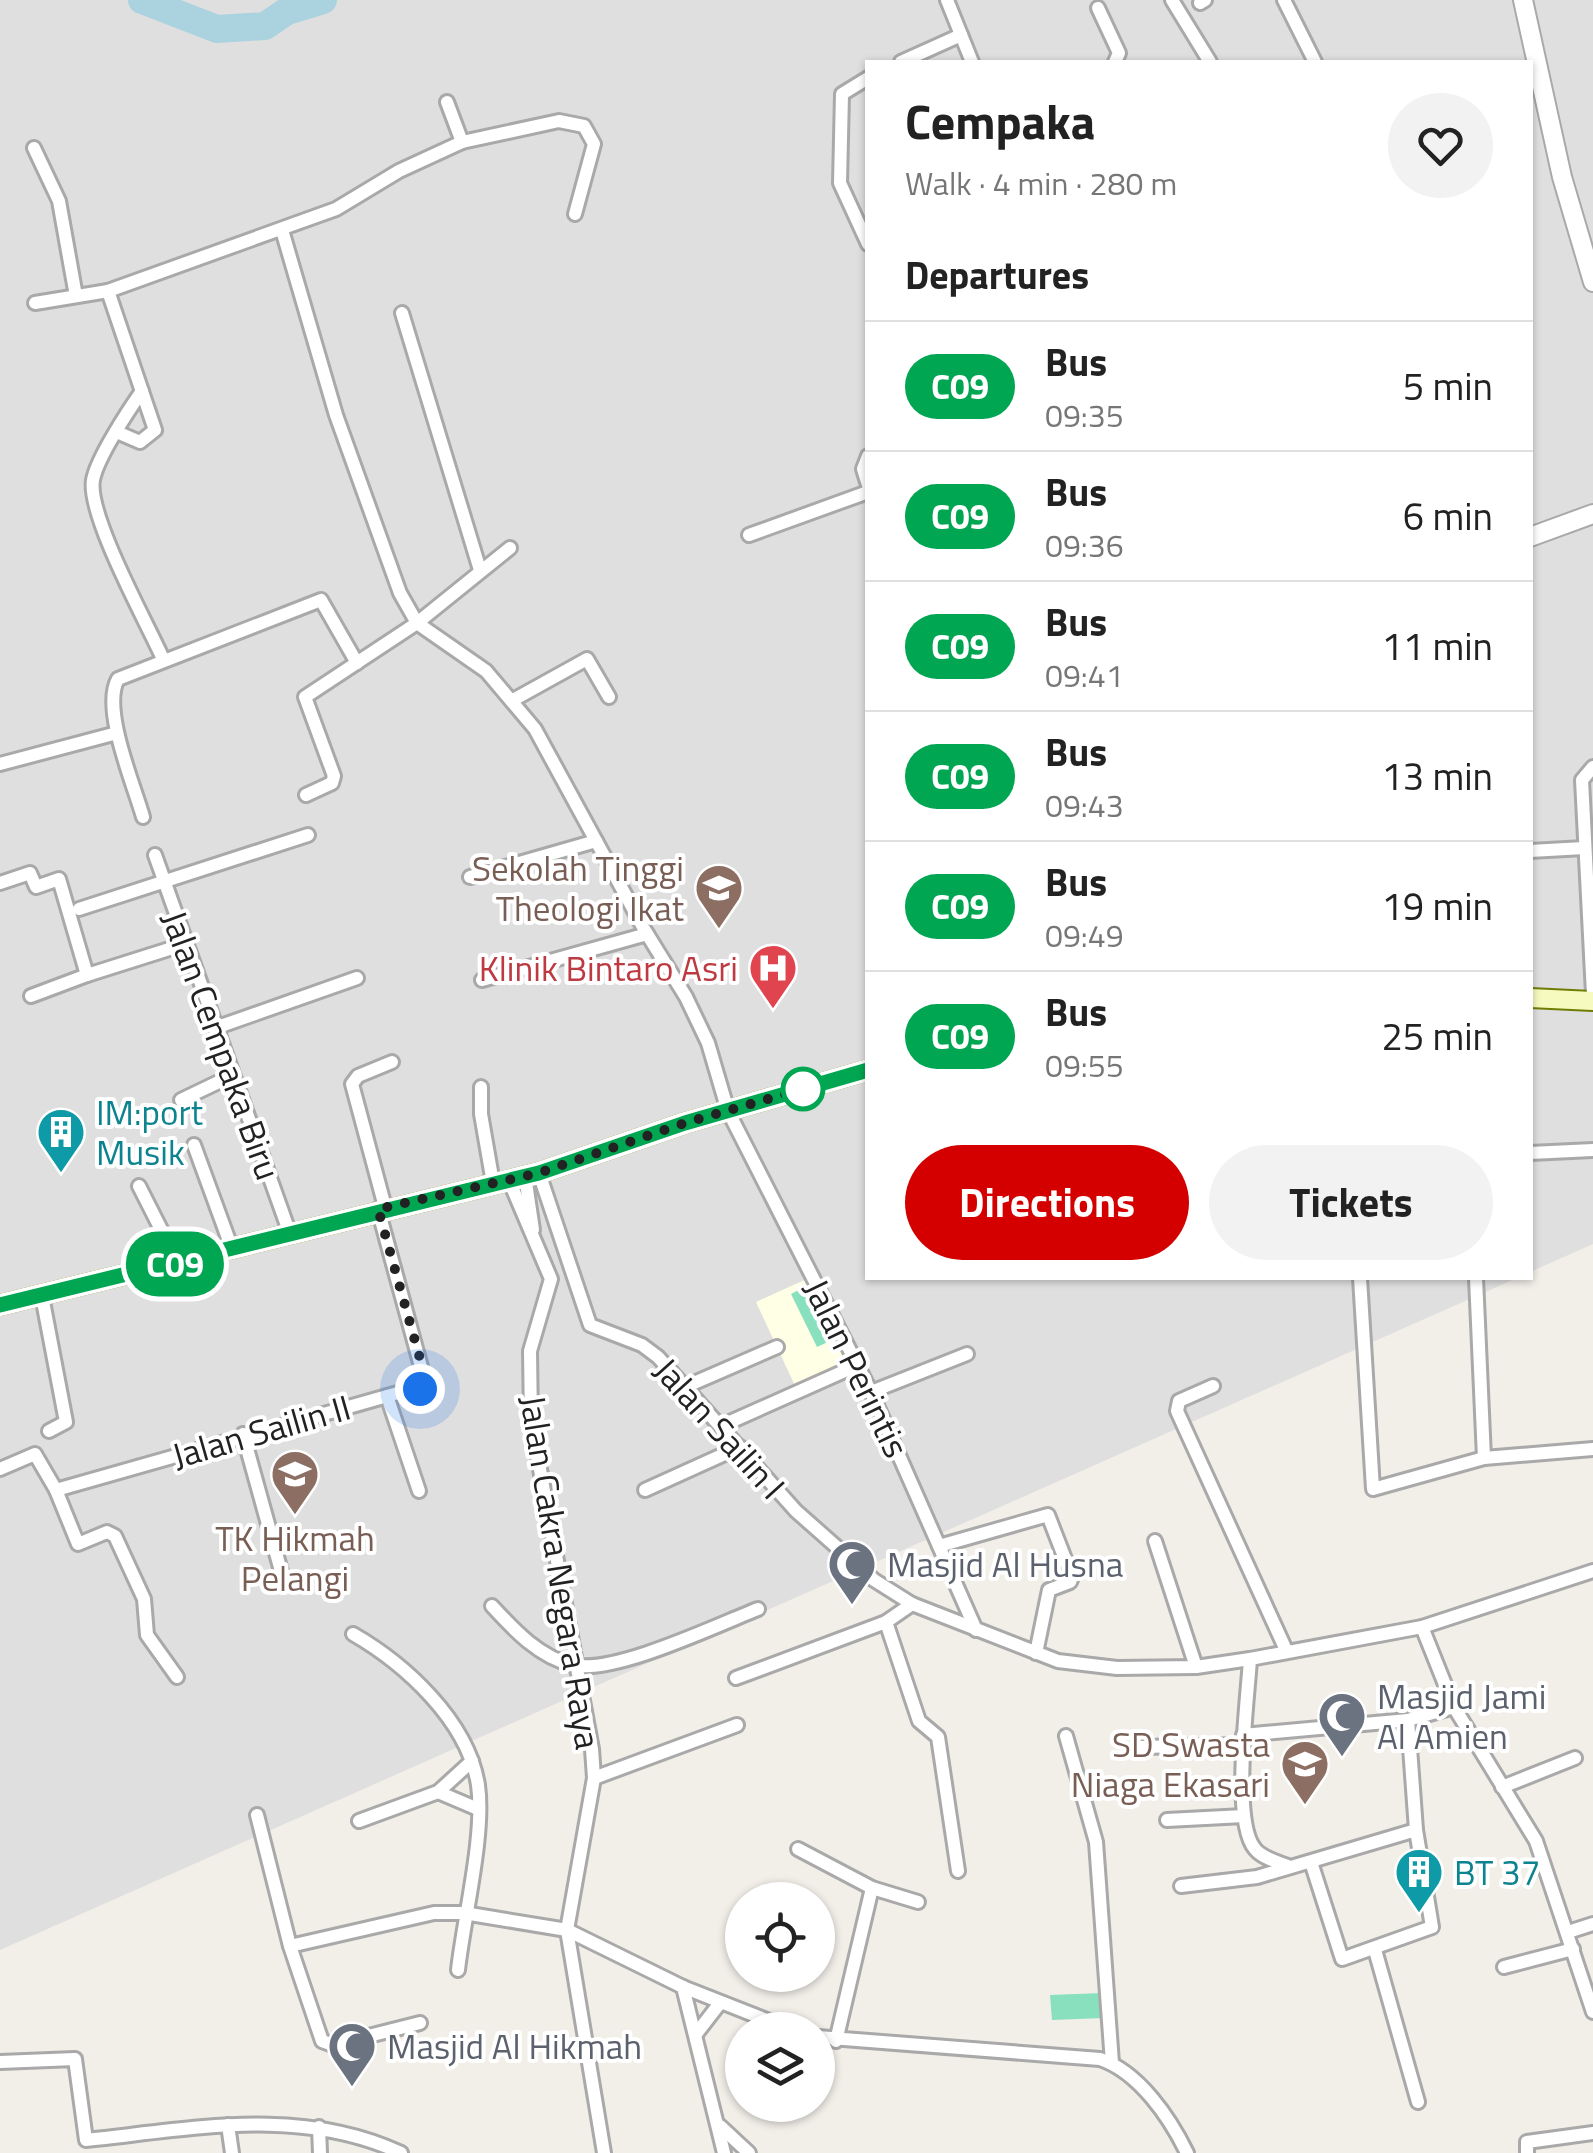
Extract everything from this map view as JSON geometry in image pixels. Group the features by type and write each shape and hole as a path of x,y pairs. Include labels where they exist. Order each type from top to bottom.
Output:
{"main road":[{"path":"1533,998 1593,997"},
{"path":"0,1305 178,1263 381,1208 516,1178 865,1071"}],"street":[{"path":"947,0 971,60"},
{"path":"1172,0 1209,60"},
{"path":"1284,0 1315,60"},
{"path":"1523,0 1533,60"},
{"path":"1098,8 1119,53 1117,60"},
{"path":"905,60 961,35"},
{"path":"1534,68 1593,282"},
{"path":"865,80 842,94 840,168 844,195 865,238"},
{"path":"447,102 462,142"},
{"path":"35,303 108,291 336,209 398,171 462,142 559,121 584,126 594,144 575,214"},
{"path":"34,148 59,201 76,296"},
{"path":"282,230 389,569 417,622"},
{"path":"108,291 155,430 140,442 119,433"},
{"path":"402,313 480,570"},
{"path":"142,392 94,477 94,501 164,659"},
{"path":"748,535 865,489"},
{"path":"1533,536 1593,514"},
{"path":"306,794 332,783 334,776 304,700 417,622 510,548"},
{"path":"143,817 118,733 112,692 116,682 164,659 322,600 358,663"},
{"name":"Jalan Perintis","path":"417,622 486,670 535,729 647,934 686,997 708,1043 728,1111 871,1392 976,1630"},
{"path":"513,700 587,660 610,697"},
{"path":"0,764 118,733"},
{"path":"1593,767 1582,780 1593,997"},
{"path":"79,909 308,835"},
{"path":"470,877 596,841"},
{"path":"1533,851 1584,848"},
{"name":"Jalan Cempaka Biru","path":"155,855 290,1234"},
{"path":"0,882 30,873 36,887 59,879 87,975"},
{"path":"482,980 647,934"},
{"path":"31,996 186,944"},
{"path":"215,1028 358,978"},
{"path":"381,1208 352,1084 358,1076 392,1062"},
{"path":"181,1100 231,1076"},
{"path":"481,1087 481,1114 516,1178"},
{"path":"194,1145 232,1249"},
{"path":"1533,1153 1593,1150"},
{"name":"Jalan Cakra Negara Raya","path":"516,1178 552,1283 530,1352 531,1421 594,1778 567,1930 604,2153"},
{"name":"Jalan Sailin I","path":"516,1178 590,1325 642,1345 688,1386 796,1511 874,1580 912,1604 1036,1653 1058,1661 1117,1668 1196,1667 1422,1627 1593,1571"},
{"path":"139,1186 178,1263"},
{"name":"Jalan Sailin II","path":"56,1490 243,1434 420,1389 427,1381 381,1208"},
{"path":"1360,1280 1372,1487 1378,1491 1484,1458 1593,1449"},
{"path":"1476,1280 1484,1458"},
{"path":"42,1296 66,1422 49,1431"},
{"path":"688,1386 776,1346"},
{"path":"871,1392 967,1354"},
{"path":"721,1426 858,1365"},
{"path":"1213,1386 1179,1401 1177,1411 1286,1650"},
{"path":"387,1396 418,1491"},
{"path":"243,1434 281,1571"},
{"path":"645,1490 740,1446"},
{"path":"0,1469 36,1454 78,1544 107,1532 115,1536 144,1599 142,1621 147,1635 177,1676"},
{"path":"939,1546 1048,1515 1072,1577 1070,1582 1048,1590 1036,1653"},
{"path":"1155,1541 1196,1667"},
{"path":"736,1678 886,1622 912,1604"},
{"path":"492,1606 524,1638 576,1666 627,1658 758,1609"},
{"path":"886,1622 919,1721 938,1737 958,1871"},
{"path":"1422,1627 1454,1707 1536,1841 1593,2012"},
{"path":"353,1634 392,1656 414,1678 454,1729 472,1761 478,1809 458,1970"},
{"path":"1250,1659 1243,1740 1244,1816 1256,1850 1290,1867"},
{"path":"1139,1748 1408,1720 1454,1707"},
{"path":"1311,1862 1340,1957 1376,1950 1428,1930 1433,1924 1416,1830 1408,1720"},
{"path":"594,1778 737,1725"},
{"path":"1066,1736 1096,1842 1112,2063"},
{"path":"1502,1787 1576,1758"},
{"path":"359,1821 438,1792 472,1761"},
{"path":"438,1792 478,1809"},
{"path":"257,1815 290,1946 324,2043 333,2045 420,2022"},
{"path":"1167,1820 1244,1816"},
{"path":"1181,1886 1252,1878 1416,1830"},
{"path":"798,1849 872,1888 918,1902"},
{"path":"872,1888 836,2041 1074,2056 1112,2063 1168,2116 1187,2153"},
{"path":"290,1946 414,1916 464,1913 567,1930 744,2012"},
{"path":"1568,1932 1593,1924"},
{"path":"1376,1950 1418,2102"},
{"path":"1504,1968 1573,1950"},
{"path":"683,1987 724,2153"},
{"path":"696,2034 720,2003"},
{"path":"0,2062 75,2060 87,2147 228,2125 320,2127 376,2141 401,2153"},
{"path":"718,2124 749,2153"},
{"path":"228,2125 232,2153"},
{"path":"320,2127 320,2153"},
{"path":"1527,2153 1528,2142 1593,2133"}],"shaded area":[{"path":"0,0 1593,0 1593,1244 1533,1271 1533,60 865,60 865,1280 1512,1280 0,1950"},
{"path":"811,1277 852,1365 797,1390 756,1302"}],"green space":[{"path":"808,1285 834,1339 817,1347 791,1294"},
{"path":"1102,1993 1103,2018 1052,2020 1050,1995"}],"waterway":[{"path":"142,0 217,29 265,26 287,11 323,0"}],"bus line":[{"name":"C09","path":"0,1305 178,1263 378,1209 539,1173 685,1123 865,1071"}],"place":[{"name":"Sekolah Tinggi Theologi Ikat","path":"719,930"},
{"name":"Klinik Bintaro Asri","path":"773,1010"},
{"name":"IM:port Musik","path":"61,1174"},
{"name":"TK Hikmah Pelangi","path":"295,1516"},
{"name":"Masjid Al Husna","path":"852,1606"},
{"name":"Masjid Jami Al Amien","path":"1342,1758"},
{"name":"SD Swasta Niaga Ekasari","path":"1305,1806"},
{"name":"BT 37","path":"1419,1914"},
{"name":"Masjid Al Hikmah","path":"352,2088"}],"route":[{"path":"420,1389 426,1386 426,1380 378,1209 539,1173 685,1123 803,1089"}]}
